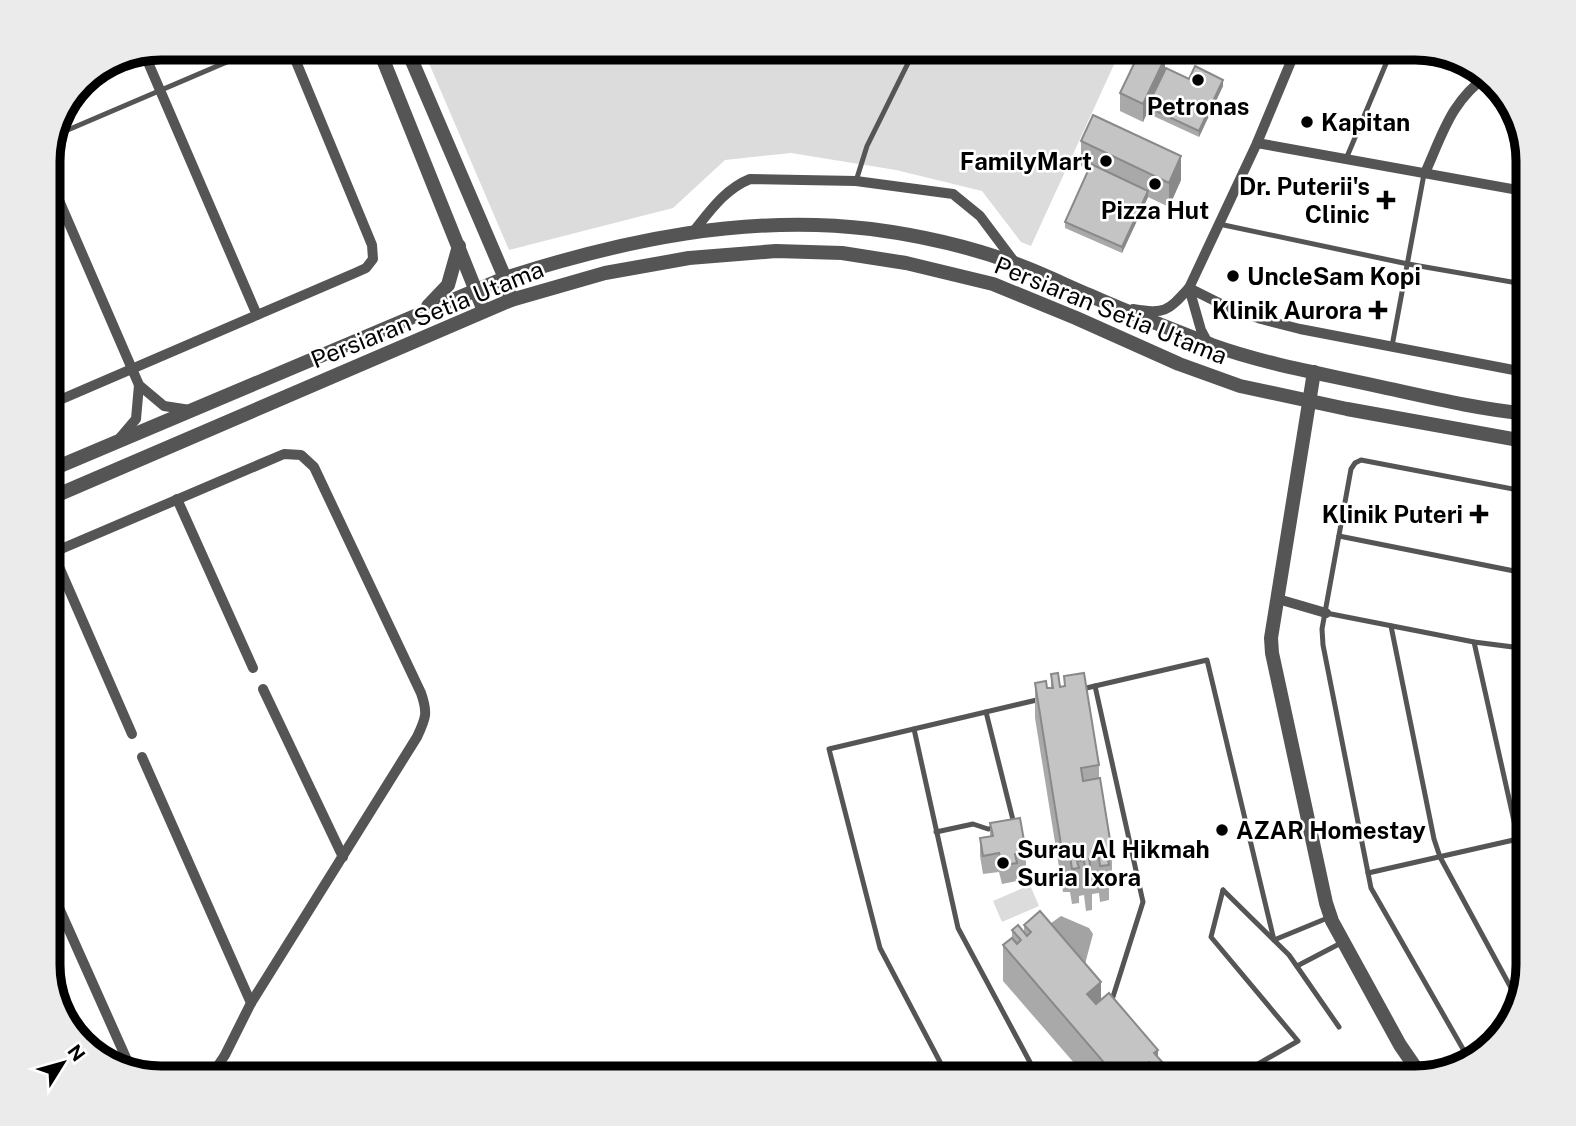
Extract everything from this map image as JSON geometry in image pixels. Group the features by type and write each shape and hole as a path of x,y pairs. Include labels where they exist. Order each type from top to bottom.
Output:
{"street":[{"path":"60,399 366,268 373,259 372,246 295,60"},
{"path":"383,60 484,311"},
{"path":"412,60 505,278 511,300"},
{"path":"1115,307 1158,313 1173,306 1189,288 1257,143 1292,60"},
{"path":"147,61 257,315"},
{"path":"1424,173 1453,111 1464,94 1479,82"},
{"path":"1257,143 1517,190"},
{"path":"693,232 725,194 735,185 750,179 856,181 953,194 980,216 1016,264"},
{"path":"60,203 139,385 164,406 194,410"},
{"name":"Persiaran Setia Utama","path":"60,466 505,278 608,248 693,232 749,227 870,229 929,239 1016,264 1208,343 1314,372 1493,411 1517,413"},
{"path":"422,313 448,285 458,246"},
{"name":"Persiaran Setia Utama","path":"60,493 511,300 605,273 689,258 776,251 842,253 906,263 993,284 1179,364 1240,386 1517,440"},
{"path":"1189,288 1201,330 1208,343"},
{"path":"1189,288 1225,306 1300,329 1517,371"},
{"path":"1314,372 1272,638 1272,653 1331,917 1400,1045 1415,1067"},
{"path":"116,442 136,419 139,385"},
{"path":"60,550 284,454 301,454 314,467 426,707 426,718 417,737 251,1003 217,1067"},
{"path":"177,499 253,668"},
{"path":"60,576 132,734"},
{"path":"1278,599 1325,612"},
{"path":"263,690 342,857"},
{"path":"142,757 251,1003"},
{"path":"60,910 127,1061"}],"lane":[{"path":"64,132 232,60"},
{"path":"856,181 867,146 910,60"},
{"path":"1346,159 1388,60"},
{"path":"1392,346 1424,173"},
{"path":"1219,224 1408,264 1517,283"},
{"path":"1465,1053 1371,888 1322,629 1351,469 1355,463 1362,460 1517,490"},
{"path":"1339,536 1517,572"},
{"path":"1325,612 1474,642 1517,647"},
{"path":"1391,626 1440,858 1513,992"},
{"path":"1474,642 1517,835"},
{"path":"1081,689 1207,660 1274,940"},
{"path":"1095,686 1143,902 1109,1007"},
{"path":"943,1067 880,948 830,749 1054,696"},
{"path":"936,832 973,824 988,829 1014,825 986,712"},
{"path":"914,729 958,928 1032,1067"},
{"path":"1368,873 1517,839"},
{"path":"1253,1067 1298,1041 1211,937 1223,890 1297,966 1339,1027"},
{"path":"1274,940 1331,917"},
{"path":"1297,966 1343,941"},
{"path":"1151,1052 1164,1067"}],"shaded area":[{"path":"428,60 1116,60 1031,246 1021,242 982,191 896,170 791,153 725,160 673,208 509,250"},
{"path":"1030,885 1039,906 1002,922 993,901"},
{"path":"1061,916 1089,928 1093,934 1081,979 1040,931"}],"building":[{"path":"1136,60 1164,60 1143,104 1120,93"},
{"path":"1195,66 1223,80 1199,131 1147,107 1166,68 1189,79"},
{"path":"1093,115 1181,156 1169,183 1081,141"},
{"path":"1091,164 1148,191 1122,247 1065,222"},
{"path":"1058,673 1060,687 1065,686 1064,676 1084,673 1099,765 1081,768 1083,781 1100,778 1112,852 1107,853 1109,865 1100,866 1099,858 1089,859 1092,875 1086,876 1084,860 1077,861 1079,868 1072,869 1070,856 1063,857 1035,683 1046,681 1047,688 1053,688 1051,674"},
{"path":"1020,818 1026,852 1015,854 1017,863 1002,865 999,853 983,856 980,838 993,836 990,823"},
{"path":"1040,911 1101,982 1087,994 1096,1004 1109,993 1158,1050 1154,1053 1162,1062 1156,1067 1149,1062 1143,1067 1108,1067 1003,945 1012,938 1017,944 1021,940 1012,930 1018,925 1027,936 1031,932 1024,925"}],"place":[{"name":"Petronas","path":"1198,80"},
{"name":"Kapitan","path":"1307,122"},
{"name":"FamilyMart","path":"1106,161"},
{"name":"Pizza Hut","path":"1155,184"},
{"name":"Dr. Puterii's Clinic","path":"1386,200"},
{"name":"UncleSam Kopi","path":"1233,276"},
{"name":"Klinik Aurora","path":"1378,310"},
{"name":"Klinik Puteri","path":"1479,514"},
{"name":"AZAR Homestay","path":"1222,830"},
{"name":"Surau Al Hikmah Suria Ixora","path":"1003,863"}]}
